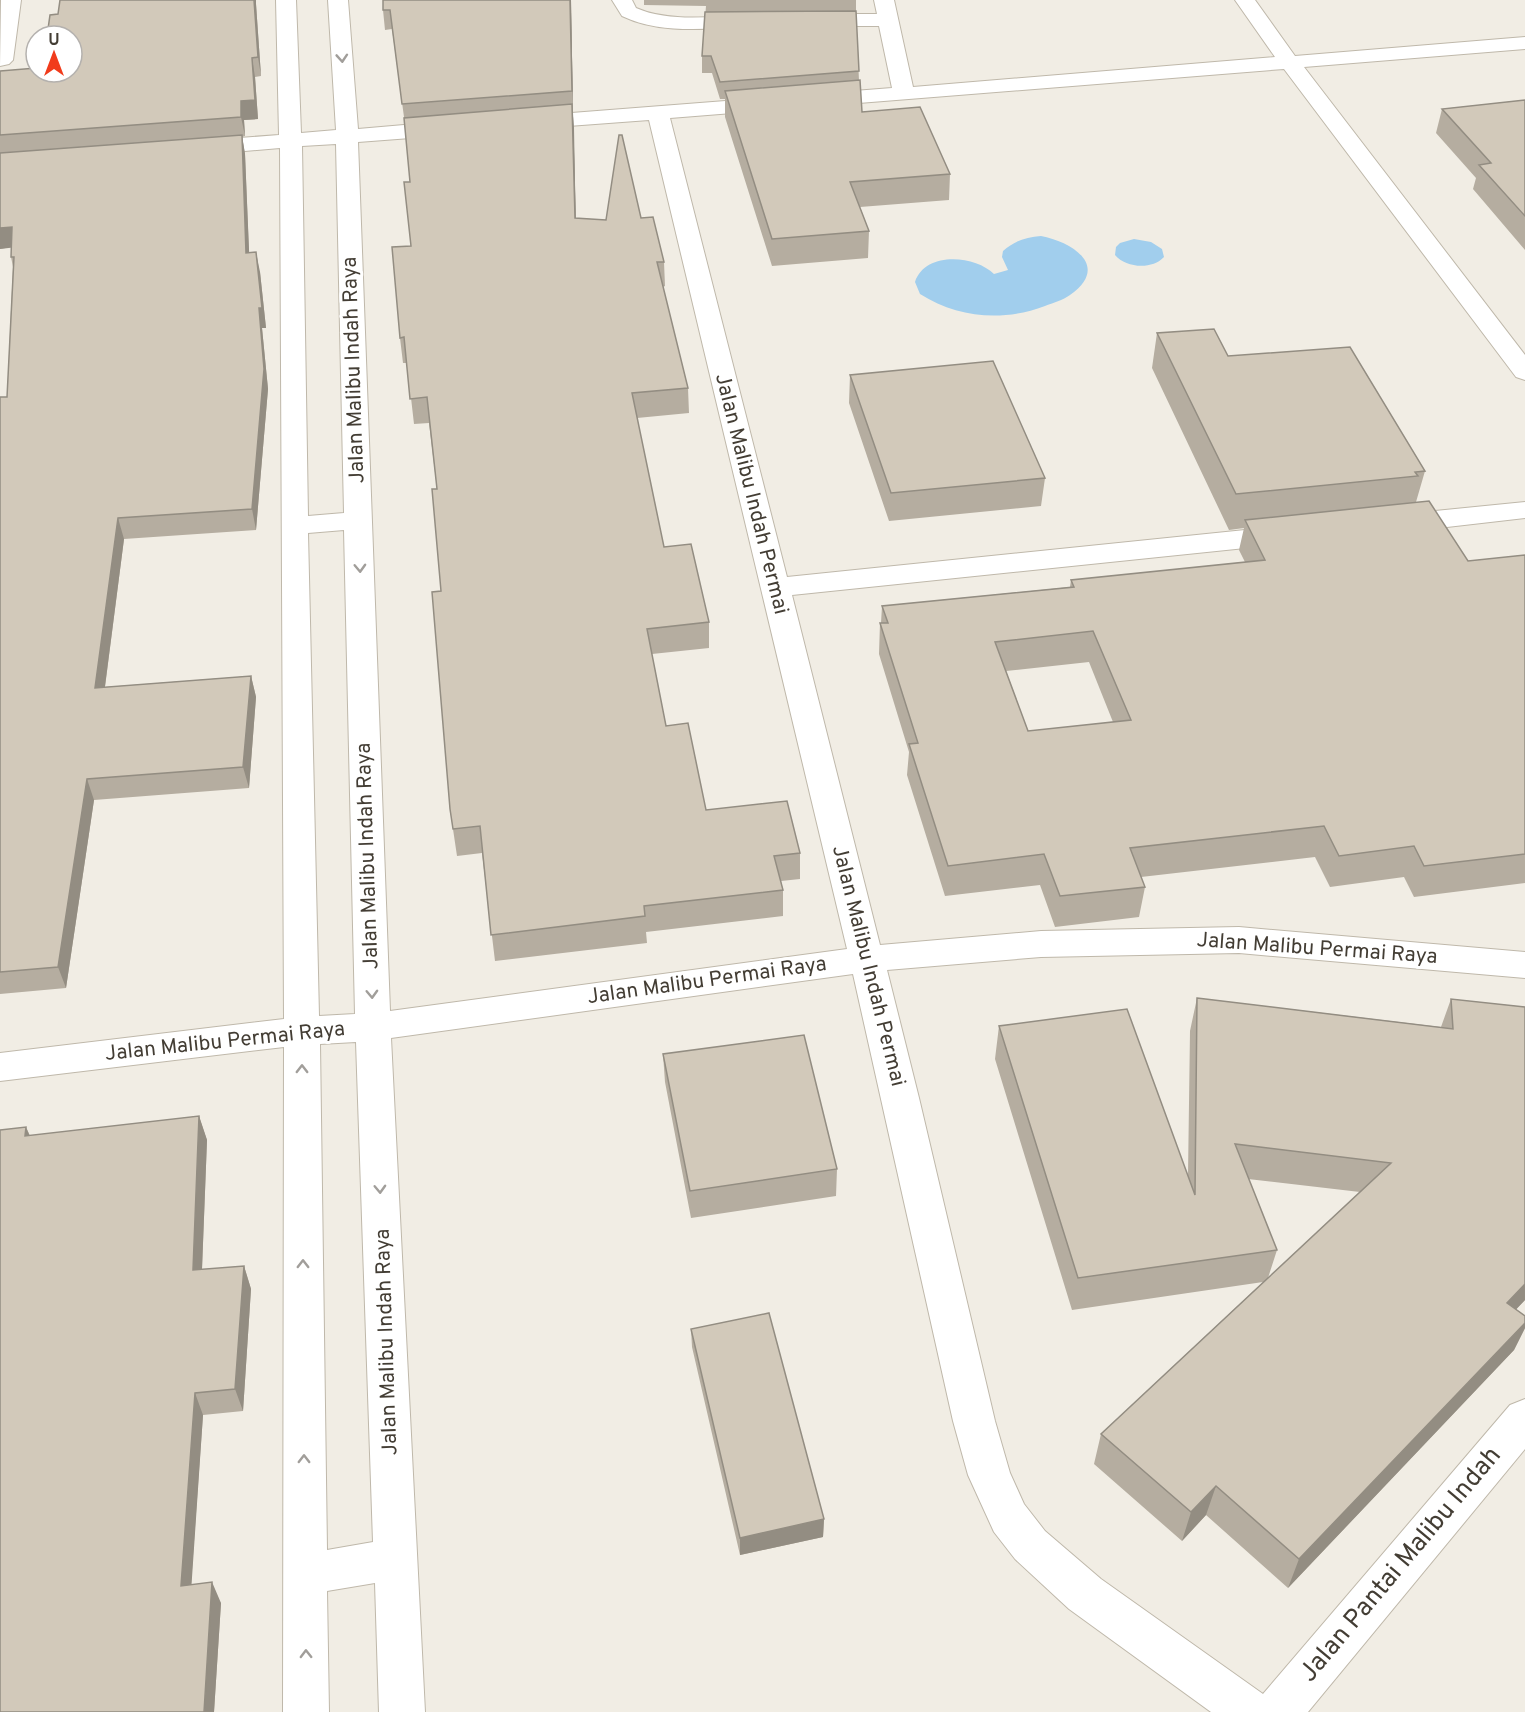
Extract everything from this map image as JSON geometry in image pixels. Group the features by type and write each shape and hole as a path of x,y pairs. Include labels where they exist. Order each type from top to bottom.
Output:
{"street":[{"path":"2,60 3,22 11,0"},
{"path":"286,0 290,141 302,1031 306,1712"},
{"name":"Jalan Malibu Indah Raya","path":"338,0 347,136 373,1027 402,1712"},
{"path":"622,0 627,11 642,18 666,21 770,21"},
{"path":"1245,0 1290,63 1525,372"},
{"path":"794,21 885,10 904,94"},
{"path":"502,124 904,94 1525,43"},
{"name":"Jalan Malibu Indah Permai","path":"657,112 901,1098 974,1421 989,1475 1009,1518 1030,1545 1085,1594 1249,1712"},
{"path":"174,150 466,127"},
{"path":"1370,526 1525,510"},
{"path":"294,526 359,520"},
{"path":"774,588 1311,532"},
{"name":"Jalan Malibu Permai Raya","path":"0,1067 302,1031 373,1027 866,959 1041,944 1239,940 1525,965"},
{"name":"Jalan Pantai Malibu Indah","path":"1278,1712 1525,1418"},
{"path":"305,1574 396,1559"}],"water":[{"path":"1041,236 1075,250 1087,265 1087,274 1082,284 1064,298 1029,311 997,316 965,313 920,294 915,282 920,272 929,265 951,259 963,260 975,263 994,274 1008,270 1002,257 1003,251 1020,240"},
{"path":"1134,239 1151,242 1162,249 1164,257 1153,264 1139,266 1126,263 1115,255 1116,247 1120,243"}],"building":[{"path":"60,0 254,0 258,57 252,58 255,100 241,101 241,117 0,135 0,71 24,69 24,84 84,84 84,24 49,24 50,15 58,14"},
{"path":"383,0 570,0 572,91 402,104 390,10 383,10"},
{"path":"856,11 859,71 720,82 711,56 702,56 705,12"},
{"path":"860,80 862,112 920,107 950,174 850,182 869,231 772,239 725,91"},
{"path":"1525,100 1525,216 1479,165 1491,163 1442,109"},
{"path":"572,104 575,218 606,220 619,135 622,135 641,218 653,217 664,262 657,262 688,388 632,393 664,547 691,544 709,622 647,629 666,726 688,723 706,810 787,801 800,853 774,856 783,890 644,906 645,916 491,935 480,826 453,829 450,809 432,592 441,591 432,489 437,489 427,397 410,399 404,337 400,338 392,247 411,246 404,182 410,182 404,118"},
{"path":"242,135 246,253 256,252 262,308 259,308 264,369 252,509 118,518 95,688 251,676 243,767 87,779 58,967 0,972 0,397 7,397 14,257 11,257 12,227 0,228 0,153"},
{"path":"1214,329 1228,356 1350,347 1425,471 1415,472 1418,476 1236,494 1157,333"},
{"path":"993,361 1045,478 891,493 850,375"},
{"path":"1429,501 1468,561 1525,555 1525,854 1424,866 1414,846 1339,856 1324,826 1130,848 1145,887 1060,896 1044,854 948,866 909,744 918,743 880,623 888,623 882,606 1074,587 1071,580 1265,560 1245,520","holes":["1093,631 1131,720 1028,731 995,642"]},
{"path":"1197,998 1453,1029 1451,999 1525,1007 1525,1284 1507,1303 1525,1316 1525,1323 1299,1559 1216,1486 1191,1512 1101,1434 1391,1163 1235,1144 1277,1250 1078,1278 999,1026 1127,1009 1195,1195"},
{"path":"804,1035 837,1169 690,1191 663,1054"},
{"path":"199,1116 193,1270 244,1266 235,1389 195,1393 181,1586 212,1582 204,1712 0,1712 0,1130 26,1127 25,1136"},
{"path":"769,1313 824,1519 740,1538 691,1329"}]}
